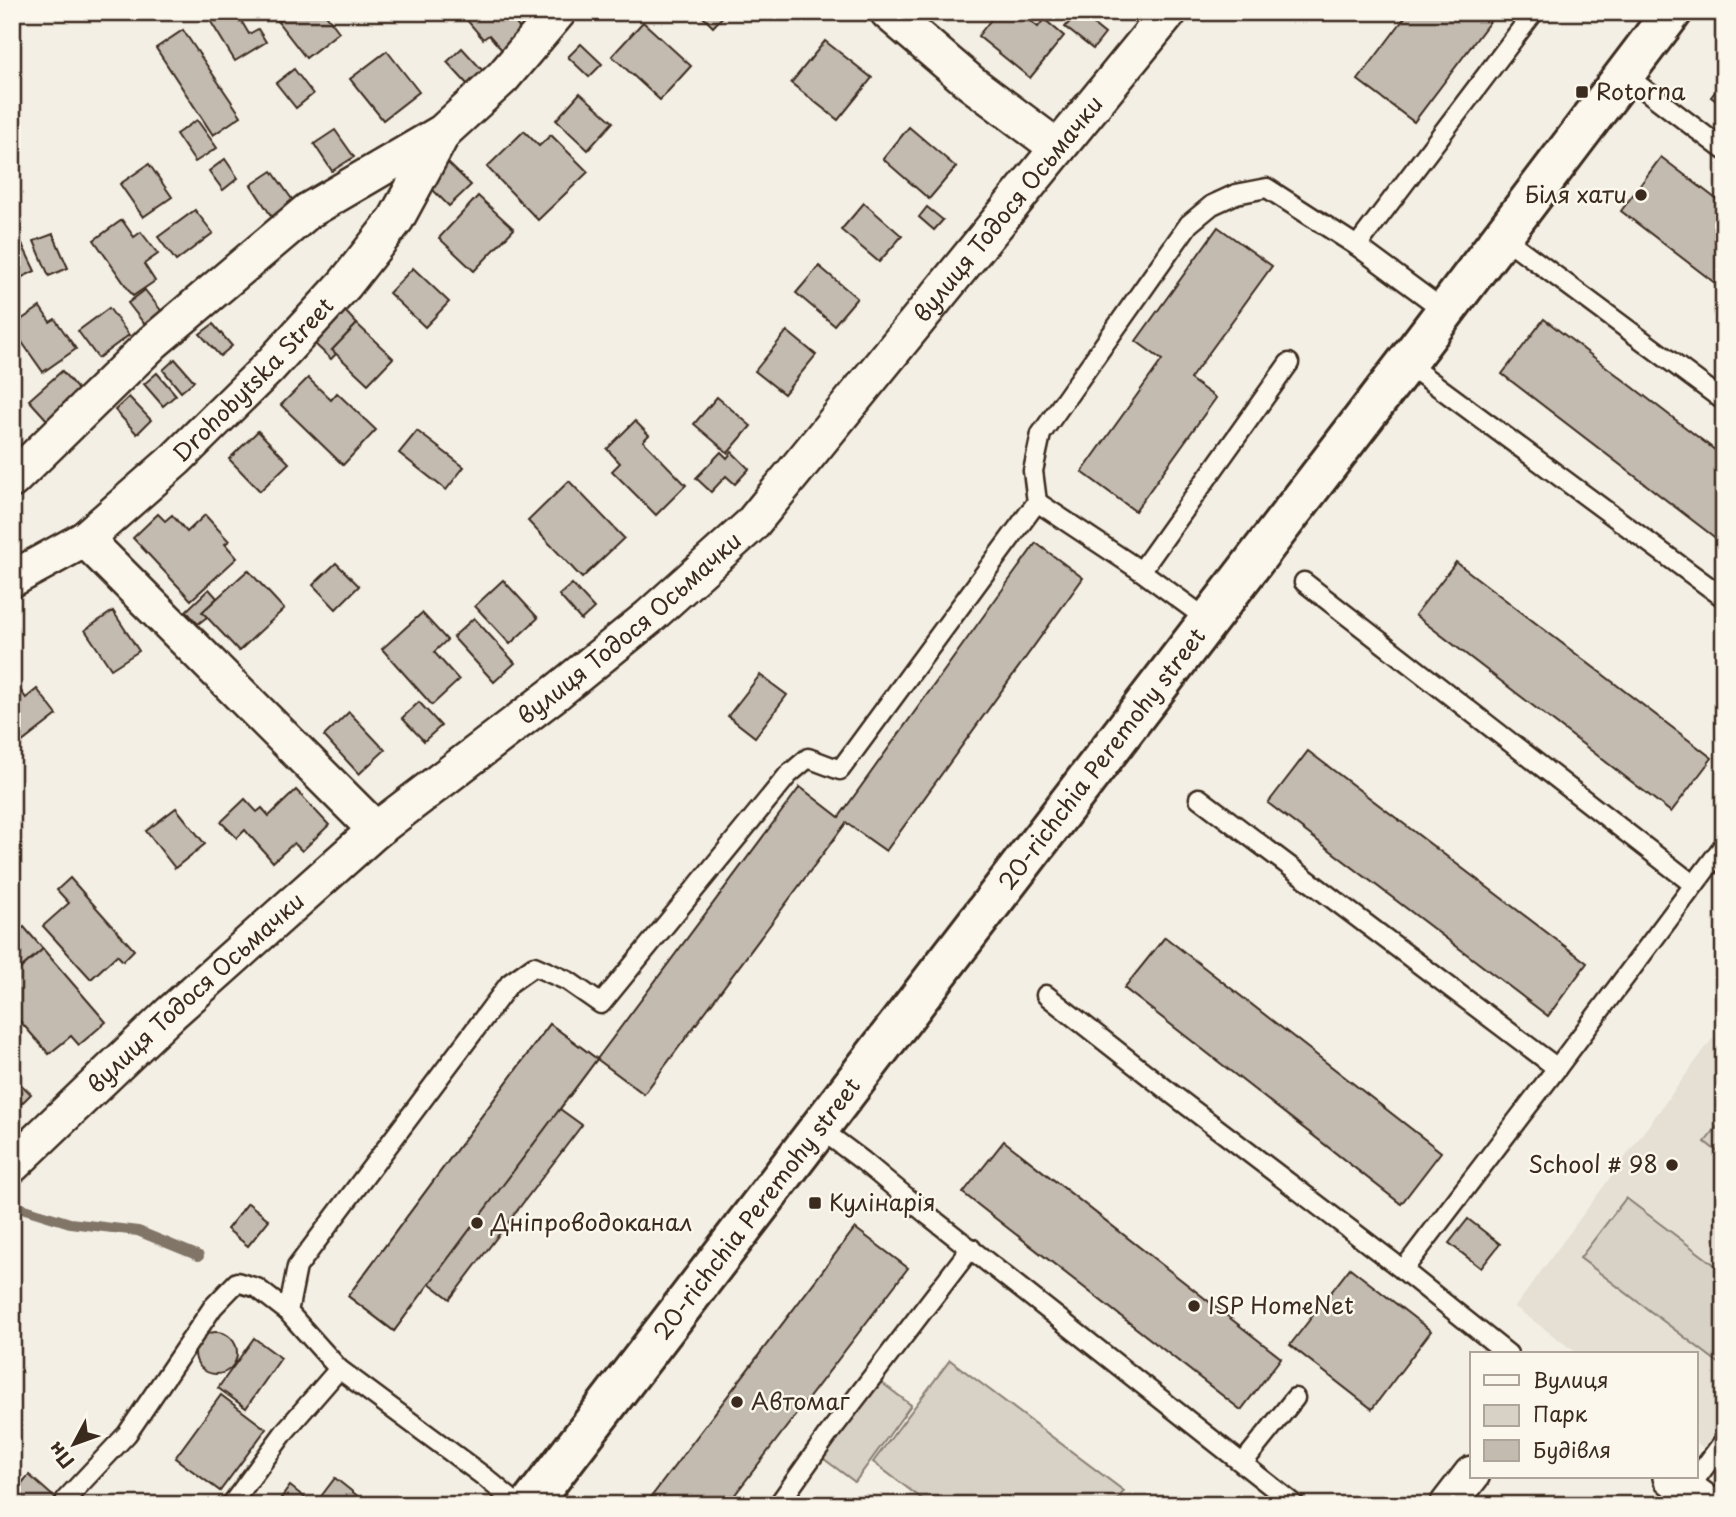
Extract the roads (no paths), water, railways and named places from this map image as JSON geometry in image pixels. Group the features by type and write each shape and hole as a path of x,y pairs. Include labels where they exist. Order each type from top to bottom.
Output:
{"street":[{"name":"Drohobytska Street","path":"12,480 153,342 308,211 443,132 503,77 558,12"},
{"path":"888,12 971,83 1058,148"},
{"name":"вулиця Тодося Осьмачки","path":"12,1165 171,1013 376,830 558,691 649,617 751,524 1168,12"},
{"name":"20-richchia Peremohy street","path":"530,1505 1672,12"},
{"name":"Drohobytska Street","path":"12,579 85,539 176,459 269,367 345,284 396,219 443,132"},
{"path":"85,539 376,830"},
{"path":"1448,1505 1470,1477"}],"lane":[{"path":"1357,246 1534,12"},
{"path":"1624,74 1724,150"},
{"path":"288,1312 297,1267 510,983 534,966 569,981 601,1004 788,775 808,758 840,769 1037,502 1033,471 1041,434 1189,224 1212,205 1236,194 1268,188 1357,246 1445,311"},
{"path":"1502,236 1724,401"},
{"path":"1141,571 1289,363"},
{"path":"1406,363 1724,598"},
{"path":"1037,502 1141,571 1208,620"},
{"path":"1304,582 1694,884"},
{"path":"1199,798 1558,1068"},
{"path":"1403,1269 1558,1068 1724,845"},
{"path":"1046,995 1403,1269 1506,1352"},
{"path":"819,1128 1295,1505"},
{"path":"802,1505 782,1499 971,1248"},
{"path":"66,1499 127,1434 213,1307 237,1282 257,1288 288,1312 339,1369 486,1478 518,1505"},
{"path":"232,1505 286,1430 339,1369"},
{"path":"1243,1464 1295,1398"},
{"path":"1690,1490 1724,1441"}],"waterway":[{"path":"12,1205 70,1223 138,1231 199,1256"}],"place":[{"name":"Rotorna","path":"1582,92"},
{"name":"Біля хати","path":"1641,195"},
{"name":"School # 98","path":"1672,1165"},
{"name":"Кулінарія","path":"815,1203"},
{"name":"Дніпроводоканал","path":"477,1223"},
{"name":"ISP HomeNet","path":"1194,1306"},
{"name":"Автомаг","path":"737,1402"}]}
